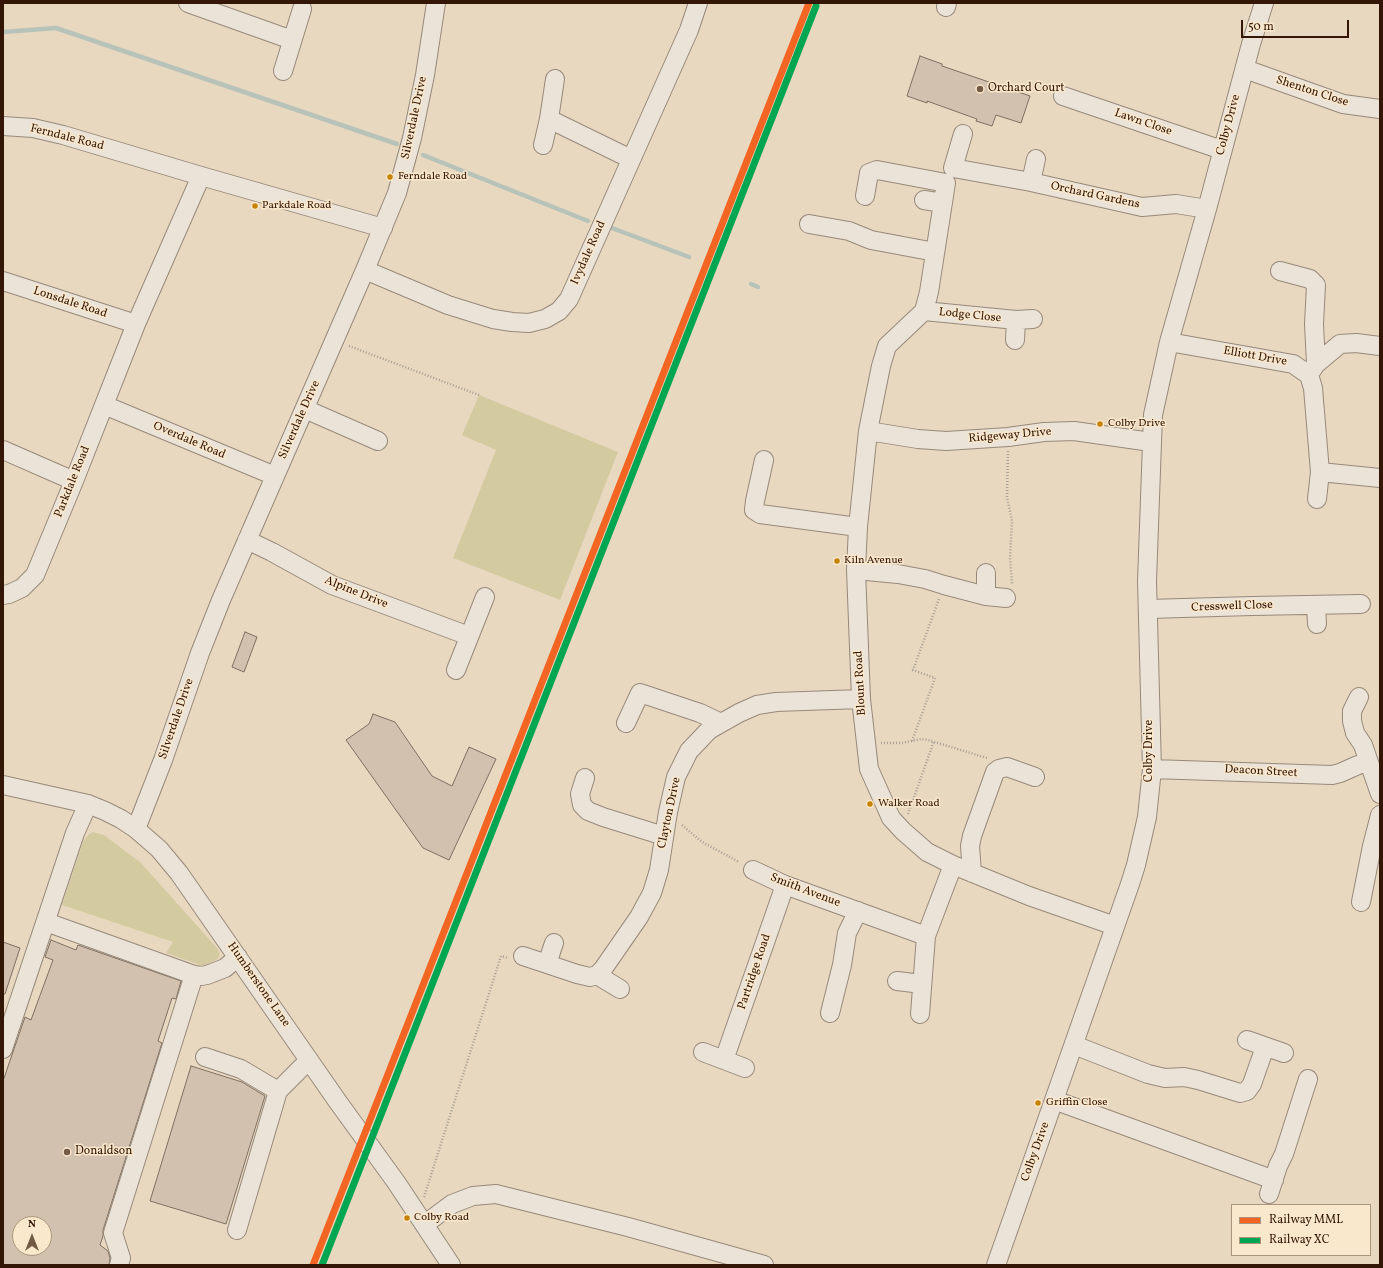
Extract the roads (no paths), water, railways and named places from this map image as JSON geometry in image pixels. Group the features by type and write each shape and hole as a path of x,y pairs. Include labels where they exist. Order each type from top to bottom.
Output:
{"street":[{"path":"188,3 292,40"},
{"name":"Silverdale Drive","path":"136,829 200,653 247,540 305,409 397,193 412,138 425,75 436,3"},
{"name":"Ivydale Road","path":"365,270 448,306 493,319 529,323 545,319 559,310 569,299 689,30 698,3"},
{"name":"Colby Drive","path":"998,1257 1074,1045 1136,865 1147,817 1152,769 1147,581 1153,415 1169,342 1264,3"},
{"path":"283,71 302,9"},
{"name":"Shenton Close","path":"1245,69 1343,104 1380,109"},
{"path":"543,145 549,119 554,79"},
{"name":"Lawn Close","path":"1063,96 1222,150"},
{"path":"549,119 631,159"},
{"name":"Ferndale Road","path":"3,126 33,128 63,135 383,228"},
{"name":"Orchard Gardens","path":"963,134 953,168 1031,182 1142,207 1176,204 1207,209"},
{"path":"1031,182 1036,159"},
{"path":"865,196 869,173 877,170 946,183 929,292 924,311"},
{"name":"Parkdale Road","path":"3,595 22,588 35,575 136,324 201,176"},
{"path":"924,200 943,203"},
{"path":"809,224 849,231 871,240 935,252"},
{"path":"1280,271 1310,280 1316,285 1312,369 1320,472 1317,499"},
{"name":"Lonsdale Road","path":"3,281 136,324"},
{"name":"Lodge Close","path":"924,311 1025,320 1015,340"},
{"name":"Blount Road","path":"924,311 887,346 881,366 868,431 858,527 856,570 861,699 869,769 878,792 891,818 902,831 927,852 953,865 1030,896 1115,926"},
{"name":"Elliott Drive","path":"1169,342 1293,364 1312,369"},
{"path":"1312,369 1340,344 1356,343 1380,346"},
{"name":"Overdale Road","path":"104,405 275,476"},
{"path":"305,409 378,441"},
{"name":"Ridgeway Drive","path":"868,431 918,439 946,441 1008,437 1044,432 1074,431 1151,442"},
{"path":"3,450 74,481"},
{"path":"764,460 754,510 760,514 858,527"},
{"path":"1320,472 1380,478"},
{"name":"Alpine Drive","path":"247,540 332,585 469,636"},
{"path":"856,570 898,574 925,579 986,596 1006,598"},
{"path":"986,573 986,596"},
{"path":"456,670 485,597"},
{"name":"Cresswell Close","path":"1148,609 1361,604"},
{"path":"1316,605 1317,624"},
{"path":"626,723 640,693 700,713 721,723"},
{"path":"1359,697 1352,711 1352,721 1355,733 1363,745 1380,794"},
{"name":"Clayton Drive","path":"597,975 639,917 652,893 659,870 668,812 676,777 689,751 709,730 757,705 776,702 861,699"},
{"name":"Deacon Street","path":"1152,769 1332,775 1368,762"},
{"path":"972,873 970,846 972,836 995,772 999,769 1007,767 1035,777"},
{"path":"585,778 580,794 582,805 588,811 664,836"},
{"name":"Humberstone Lane","path":"3,785 88,804 121,819 136,829 159,849 179,873 338,1102 422,1219 451,1265"},
{"path":"3,1048 75,833 88,804"},
{"path":"1361,902 1374,865 1380,815"},
{"path":"920,1014 926,936 953,865"},
{"name":"Smith Avenue","path":"753,870 785,885 926,936"},
{"name":"Partridge Road","path":"724,1060 785,885"},
{"path":"830,1013 842,965 847,933 858,911"},
{"path":"46,922 194,975 208,975 225,968 238,957"},
{"path":"547,964 554,943"},
{"path":"523,956 577,974 590,977 597,975 620,989"},
{"path":"119,1265 121,1258 113,1233 194,975"},
{"path":"897,981 922,984"},
{"path":"1247,1040 1284,1053"},
{"path":"1074,1045 1148,1074 1165,1078 1184,1077 1240,1093 1247,1091 1252,1084 1265,1047"},
{"path":"703,1052 745,1068"},
{"path":"205,1057 240,1069 278,1091"},
{"path":"237,1230 278,1091 309,1060"},
{"path":"1054,1100 1274,1180 1308,1079"},
{"path":"422,1219 452,1204 473,1196 496,1194 628,1227 764,1265"}],"waterway":[{"path":"3,32 56,28 397,144"},
{"path":"423,155 588,221"},
{"path":"612,228 689,257"},
{"path":"751,284 758,287"}],"rail line":[{"name":"MML","path":"313,1265 809,3"},
{"name":"XC","path":"322,1265 816,6"}],"place":[{"name":"Orchard Court","path":"980,89"},
{"name":"Ferndale Road","path":"390,177"},
{"name":"Parkdale Road","path":"255,206"},
{"name":"Colby Drive","path":"1100,424"},
{"name":"Kiln Avenue","path":"837,561"},
{"name":"Walker Road","path":"870,804"},
{"name":"Griffin Close","path":"1038,1103"},
{"name":"Donaldson","path":"67,1152"},
{"name":"Colby Road","path":"407,1218"}]}
